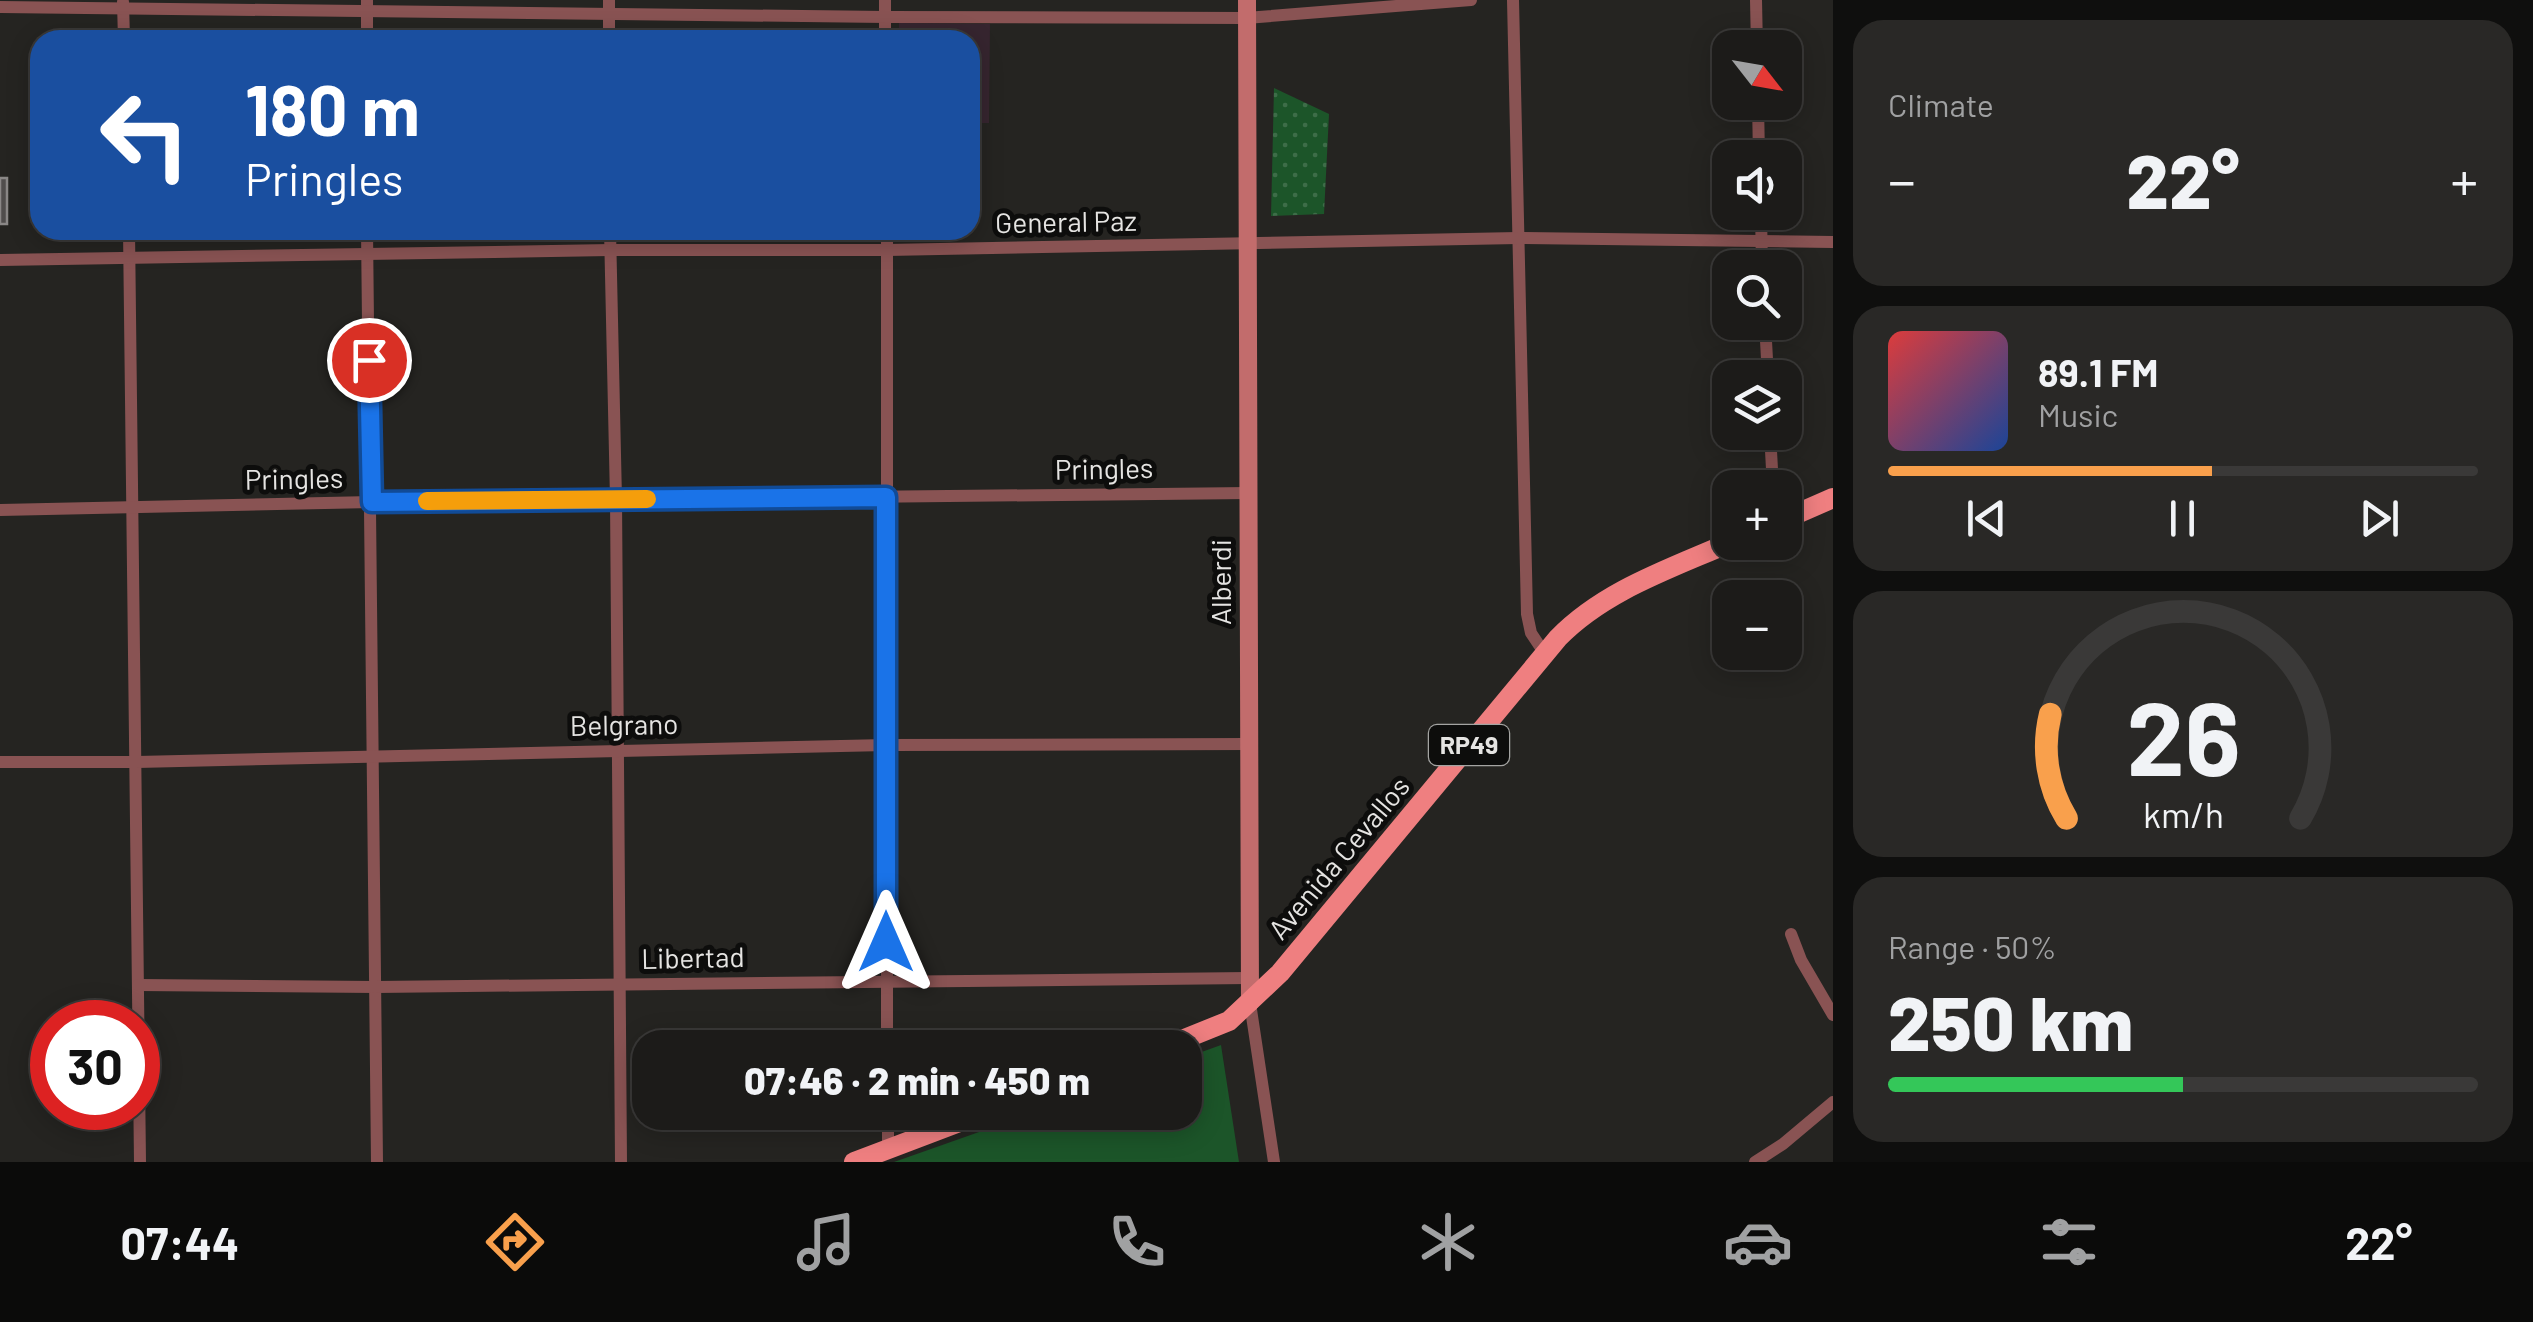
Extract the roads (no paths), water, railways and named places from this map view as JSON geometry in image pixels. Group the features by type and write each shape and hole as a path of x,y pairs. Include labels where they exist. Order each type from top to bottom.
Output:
{"main road":[{"path":"1802,512 1833,498"},
{"name":"Avenida Cevallos","path":"1202,1033 1218,1027 1250,1003 1280,973 1544,654 1586,611 1607,597 1712,550"},
{"path":"854,1162 940,1130"}],"street":[{"path":"885,0 886,30"},
{"path":"0,7 123,3 609,7 885,17 1471,0"},
{"path":"1513,0 1528,614 1530,634 1544,654"},
{"path":"1756,0 1757,30"},
{"path":"123,3 124,30"},
{"name":"Alberdi","path":"1246,9 1249,978 1274,1162"},
{"path":"1761,230 1761,250"},
{"name":"General Paz","path":"0,260 1518,238 1833,242"},
{"path":"129,240 140,1162"},
{"path":"367,240 377,1162"},
{"path":"610,240 622,984 621,1162"},
{"path":"886,1030 887,240"},
{"name":"Pringles","path":"0,510 1249,493"},
{"name":"Belgrano","path":"0,762 886,745 1249,744"},
{"path":"1791,934 1801,960 1833,1015"},
{"name":"Libertad","path":"138,986 1249,978"},
{"path":"1755,1162 1833,1102"},
{"path":"888,1130 888,1150"}]}
